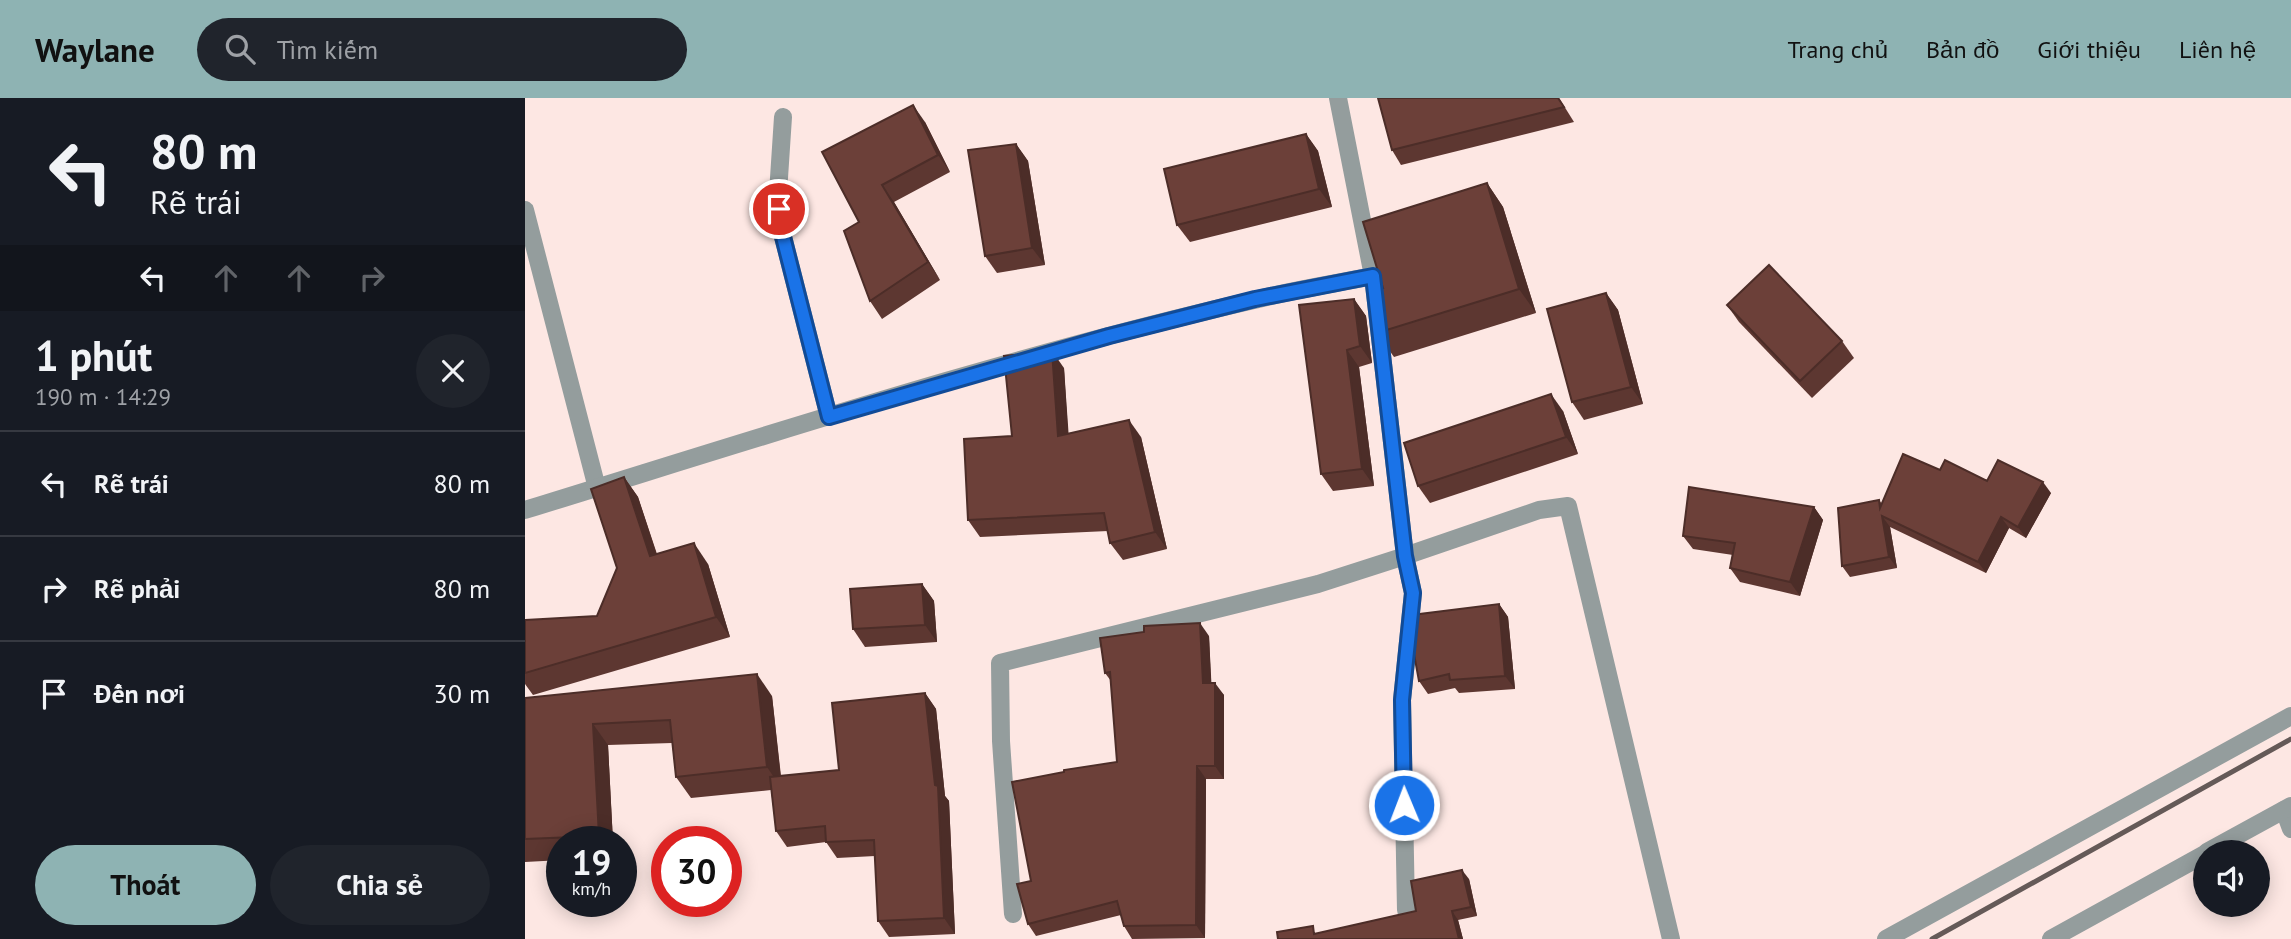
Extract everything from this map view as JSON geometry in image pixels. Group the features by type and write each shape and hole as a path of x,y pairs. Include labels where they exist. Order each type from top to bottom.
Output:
{"street":[{"path":"1338,98 1373,276 1405,556 1413,593 1402,700 1406,910"},
{"path":"783,117 780,225 829,417"},
{"path":"525,211 597,488"},
{"path":"525,510 829,417 1109,336 1255,299 1373,276"},
{"path":"1013,914 1001,741 1000,663 1318,584 1539,510 1568,506 1671,939"},
{"path":"1887,939 2291,716"},
{"path":"2230,840 2288,808 2291,829"},
{"path":"2051,939 2193,860"}],"building":[{"path":"1378,98 1558,98 1564,107 1392,150"},
{"path":"913,105 938,155 882,185 928,262 870,301 844,231 859,222 822,152"},
{"path":"1306,134 1319,189 1177,225 1164,169"},
{"path":"1016,144 1032,248 985,256 968,150"},
{"path":"1487,183 1519,289 1377,333 1372,289 1383,288 1363,222"},
{"path":"1769,265 1842,341 1800,381 1727,305"},
{"path":"1606,293 1631,387 1572,402 1547,309"},
{"path":"1354,299 1360,346 1347,350 1362,469 1321,474 1299,305"},
{"path":"1052,351 1058,436 1129,420 1155,532 1110,543 1104,513 968,520 964,439 1012,436 1004,356"},
{"path":"1551,394 1566,437 1418,486 1404,443"},
{"path":"1903,454 1940,470 1945,460 1987,481 1998,460 2043,482 2018,527 2001,517 1978,562 1882,516 1889,557 1842,566 1838,508 1879,500 1880,508"},
{"path":"624,477 650,556 694,543 716,617 525,673 525,620 597,616 617,568 591,489"},
{"path":"1689,487 1814,507 1790,582 1730,568 1735,543 1683,536"},
{"path":"922,584 925,625 853,629 850,589"},
{"path":"1499,604 1505,676 1450,680 1449,674 1419,681 1410,632 1412,615"},
{"path":"1200,623 1203,683 1215,683 1215,766 1197,766 1196,925 1124,926 1117,901 1028,924 1017,884 1031,881 1012,782 1117,762 1110,672 1105,673 1100,638 1144,632 1144,626"},
{"path":"757,674 767,767 676,777 670,720 593,724 598,826 546,826 546,838 525,839 525,698"},
{"path":"925,693 935,785 938,786 944,918 878,921 874,840 826,842 825,826 776,831 770,777 839,770 832,703"},
{"path":"1462,870 1471,907 1452,911 1459,939 1278,939 1277,932 1313,926 1314,934 1416,911 1411,881"}],"railway":[{"path":"1932,939 2291,739"}],"route":[{"path":"779,209 780,225 829,417 1109,336 1255,299 1373,276 1405,556 1413,593 1402,700 1404,805"}]}
